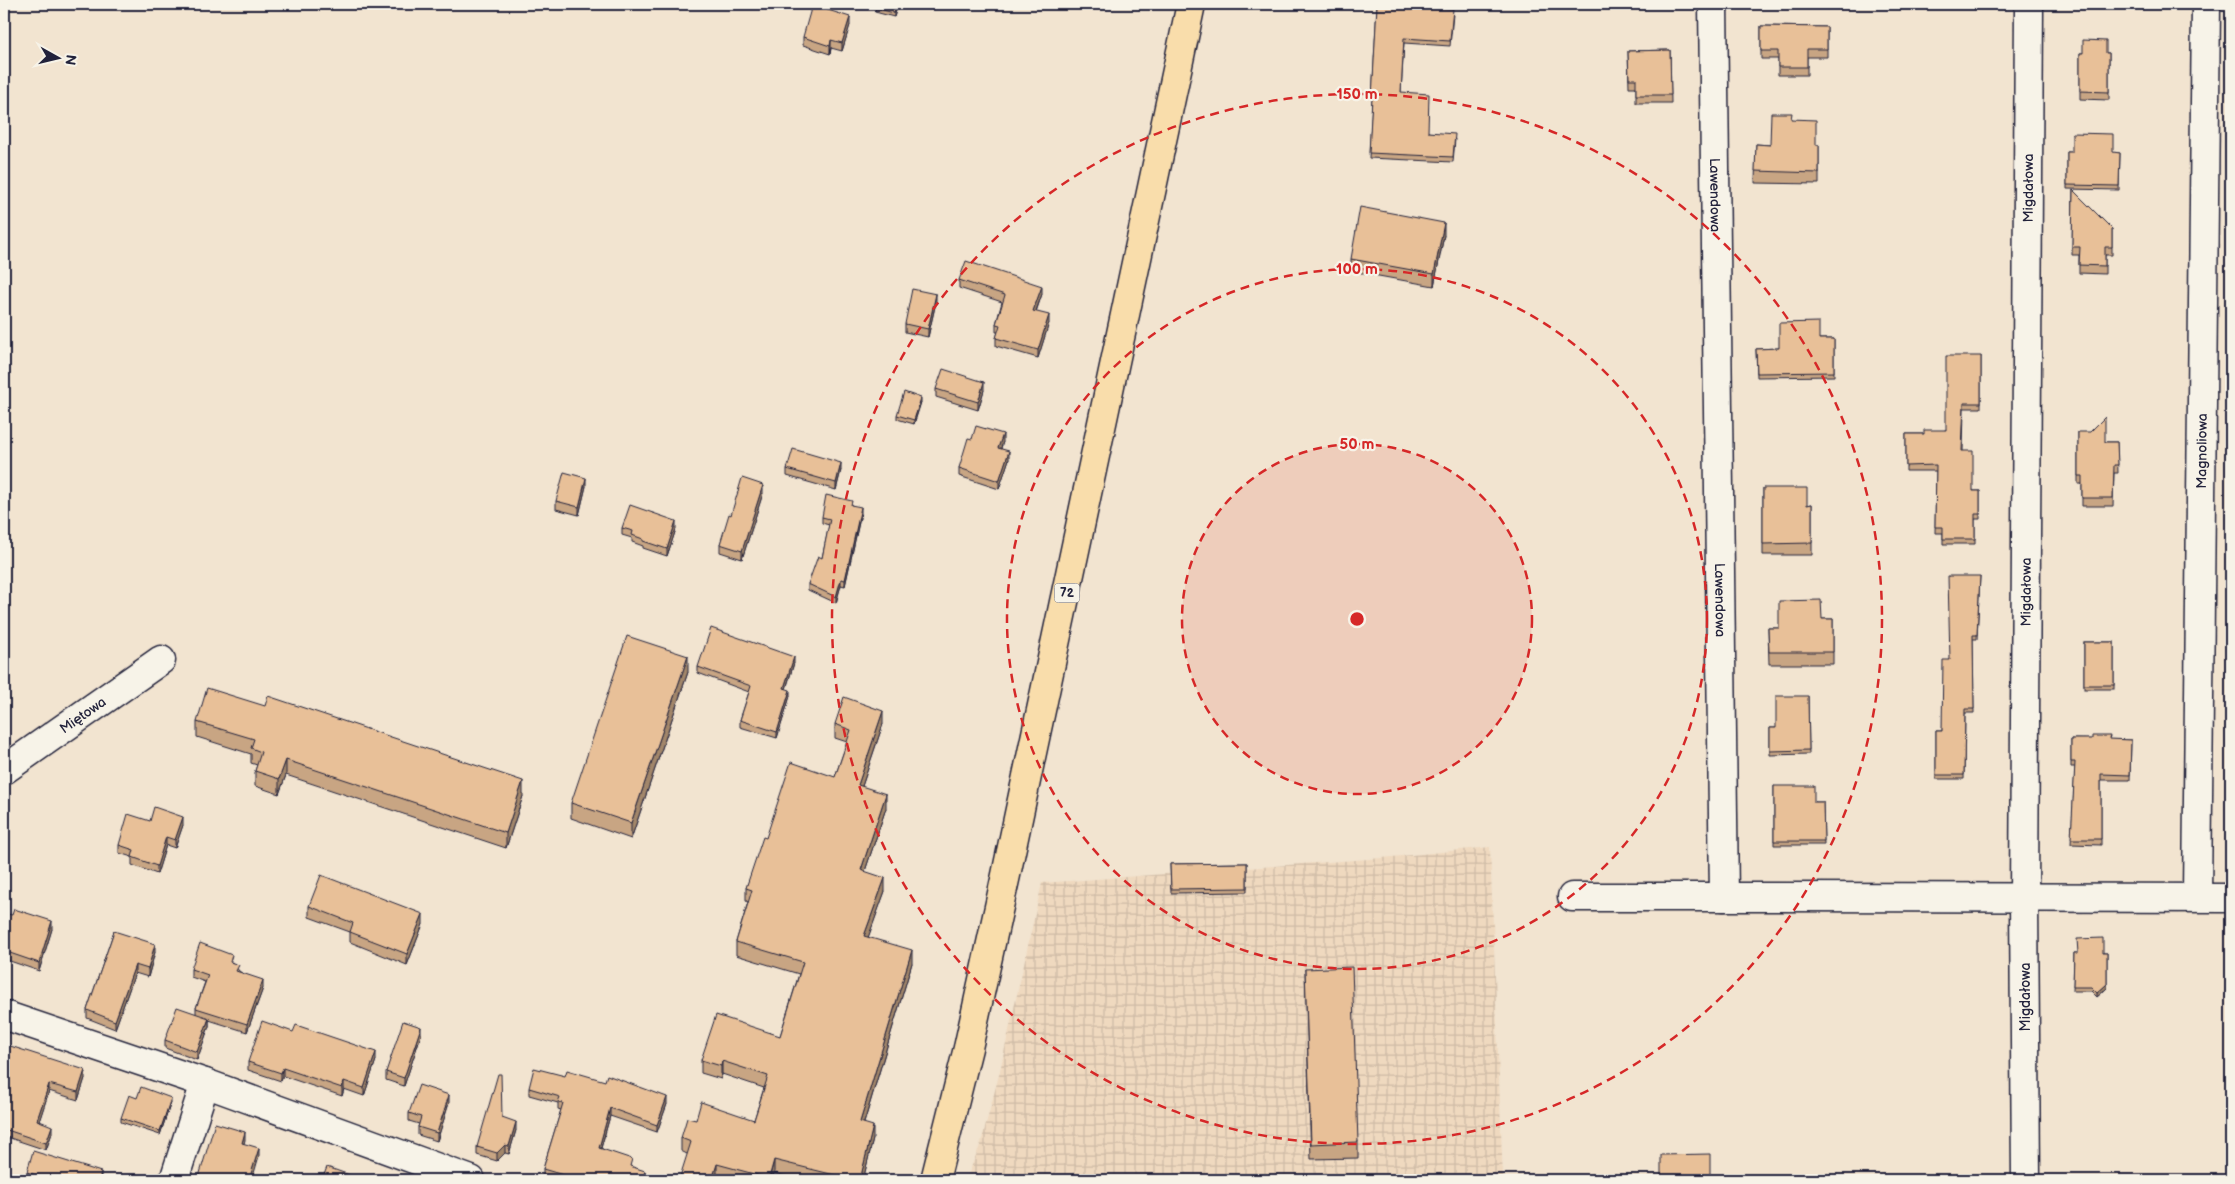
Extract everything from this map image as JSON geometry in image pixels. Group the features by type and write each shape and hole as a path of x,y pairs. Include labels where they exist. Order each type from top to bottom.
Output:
{"main road":[{"name":"72","path":"934,1180 968,1048 1006,875 1191,4"}],"street":[{"name":"Lawendowa","path":"1713,4 1724,897"},
{"name":"Migdałowa","path":"2026,1180 2024,899 2029,4"},
{"name":"Magnoliowa","path":"2197,897 2206,4"},
{"name":"Miętowa","path":"4,770 161,660"},
{"path":"1572,897 2231,898"},
{"path":"4,1015 205,1083 471,1180"},
{"path":"174,1180 205,1083"}],"shaded area":[{"path":"1490,847 1503,1180 966,1180 981,1143 999,1075 1042,883 1382,858"}],"building":[{"path":"876,4 897,4 894,13 875,8"},
{"path":"812,5 850,17 842,43 831,40 830,46 803,37"},
{"path":"1377,5 1453,9 1450,41 1404,38 1401,92 1429,94 1428,132 1455,134 1453,157 1369,153"},
{"path":"1761,26 1827,27 1827,49 1807,49 1807,67 1778,67 1778,51 1761,51"},
{"path":"2083,40 2106,41 2106,53 2109,53 2109,92 2080,91 2080,53 2083,53"},
{"path":"1670,50 1671,95 1636,95 1636,79 1629,79 1628,51"},
{"path":"1771,113 1792,113 1791,119 1816,120 1816,145 1819,145 1819,173 1755,171 1756,144 1770,145"},
{"path":"2072,133 2113,134 2113,152 2120,153 2119,186 2067,185 2067,152 2072,152"},
{"path":"2073,190 2112,229 2112,247 2105,247 2105,266 2079,265 2080,247 2072,247"},
{"path":"1360,207 1444,223 1434,274 1351,259"},
{"path":"966,261 1042,286 1033,311 1049,315 1038,350 996,338 1000,325 996,324 1005,295 959,280"},
{"path":"912,289 936,294 928,329 905,324"},
{"path":"1819,322 1819,339 1834,339 1834,372 1757,373 1756,349 1779,348 1779,323"},
{"path":"1946,356 1981,356 1981,403 1964,403 1962,451 1973,451 1973,491 1980,491 1980,514 1975,514 1975,539 1943,539 1943,527 1935,527 1936,465 1906,466 1906,434 1924,434 1924,430 1946,430"},
{"path":"943,369 984,382 978,402 936,389"},
{"path":"904,392 921,398 914,420 897,415"},
{"path":"2105,417 2105,442 2117,442 2118,465 2114,465 2113,498 2082,498 2082,476 2078,476 2078,432 2090,432"},
{"path":"976,426 1003,434 998,448 1009,451 999,481 959,468 968,438 972,439"},
{"path":"793,449 841,463 836,483 787,469"},
{"path":"564,472 586,478 579,507 556,501"},
{"path":"742,478 763,485 742,551 720,544"},
{"path":"1763,488 1807,488 1807,505 1812,504 1812,543 1763,544"},
{"path":"826,495 852,501 851,505 861,507 845,580 841,579 836,597 808,584 818,556 822,558 830,519 822,517"},
{"path":"630,505 676,521 667,549 643,541 643,539 632,535 633,531 622,528"},
{"path":"1948,576 1980,576 1977,635 1973,635 1974,709 1965,709 1964,775 1936,775 1936,731 1942,731 1943,660 1950,660"},
{"path":"1821,600 1822,619 1833,619 1833,652 1769,652 1768,628 1779,628 1779,601"},
{"path":"711,628 794,657 784,688 790,690 777,732 740,720 751,686 698,667"},
{"path":"627,636 688,656 631,823 571,803"},
{"path":"2084,642 2114,642 2114,685 2084,685"},
{"path":"207,688 265,706 268,696 523,781 506,833 286,760 279,779 255,771 261,752 251,748 254,739 197,722"},
{"path":"1776,696 1808,696 1809,750 1770,751 1770,728 1776,728"},
{"path":"844,697 883,711 858,785 886,794 861,870 885,878 864,936 912,950 860,1122 873,1126 860,1180 774,1160 769,1178 717,1164 712,1180 679,1180 691,1142 681,1138 687,1118 696,1120 701,1102 754,1120 768,1076 722,1061 721,1066 701,1060 716,1015 780,1036 803,962 736,942 752,890 746,888 763,837 766,838 791,762 835,777 851,730 835,724"},
{"path":"2092,736 2110,736 2109,739 2131,740 2130,775 2101,774 2101,839 2071,839 2075,762 2071,762 2071,739 2092,739"},
{"path":"1774,786 1814,786 1814,802 1823,802 1824,841 1774,841"},
{"path":"154,807 183,817 175,840 166,837 157,866 132,857 134,850 119,845 128,814 150,821"},
{"path":"1247,863 1247,888 1171,889 1170,864"},
{"path":"321,875 423,914 407,954 350,932 353,923 309,906"},
{"path":"14,909 52,921 39,963 4,951 4,913 12,915"},
{"path":"114,931 155,944 148,969 135,965 115,1021 87,1010"},
{"path":"2103,938 2103,953 2107,953 2107,984 2097,993 2091,987 2073,987 2074,953 2078,953 2077,939"},
{"path":"200,943 232,955 230,962 239,965 236,971 263,980 247,1024 196,1008 208,975 191,969"},
{"path":"1352,967 1358,1142 1311,1144 1305,969"},
{"path":"177,1007 209,1018 197,1052 165,1040"},
{"path":"262,1021 293,1032 296,1025 376,1052 364,1088 344,1081 342,1088 283,1068 281,1073 248,1062"},
{"path":"403,1021 421,1027 404,1078 386,1072"},
{"path":"4,1044 85,1070 78,1092 49,1084 37,1120 52,1126 46,1143 4,1129"},
{"path":"534,1068 565,1076 567,1070 605,1081 607,1075 667,1097 657,1125 610,1108 599,1148 632,1159 630,1166 645,1171 642,1180 580,1180 543,1169 563,1103 558,1102 560,1097 529,1088"},
{"path":"498,1074 501,1074 502,1117 516,1122 509,1146 505,1145 497,1153 477,1147"},
{"path":"419,1085 449,1095 437,1133 418,1127 421,1117 409,1113"},
{"path":"141,1087 171,1098 160,1131 121,1118 129,1095 137,1098"},
{"path":"215,1123 245,1132 242,1143 259,1148 249,1180 198,1180"},
{"path":"33,1151 101,1172 99,1180 51,1180 27,1172"},
{"path":"1710,1154 1710,1180 1661,1180 1661,1155"},
{"path":"327,1167 361,1179 322,1180"}]}
